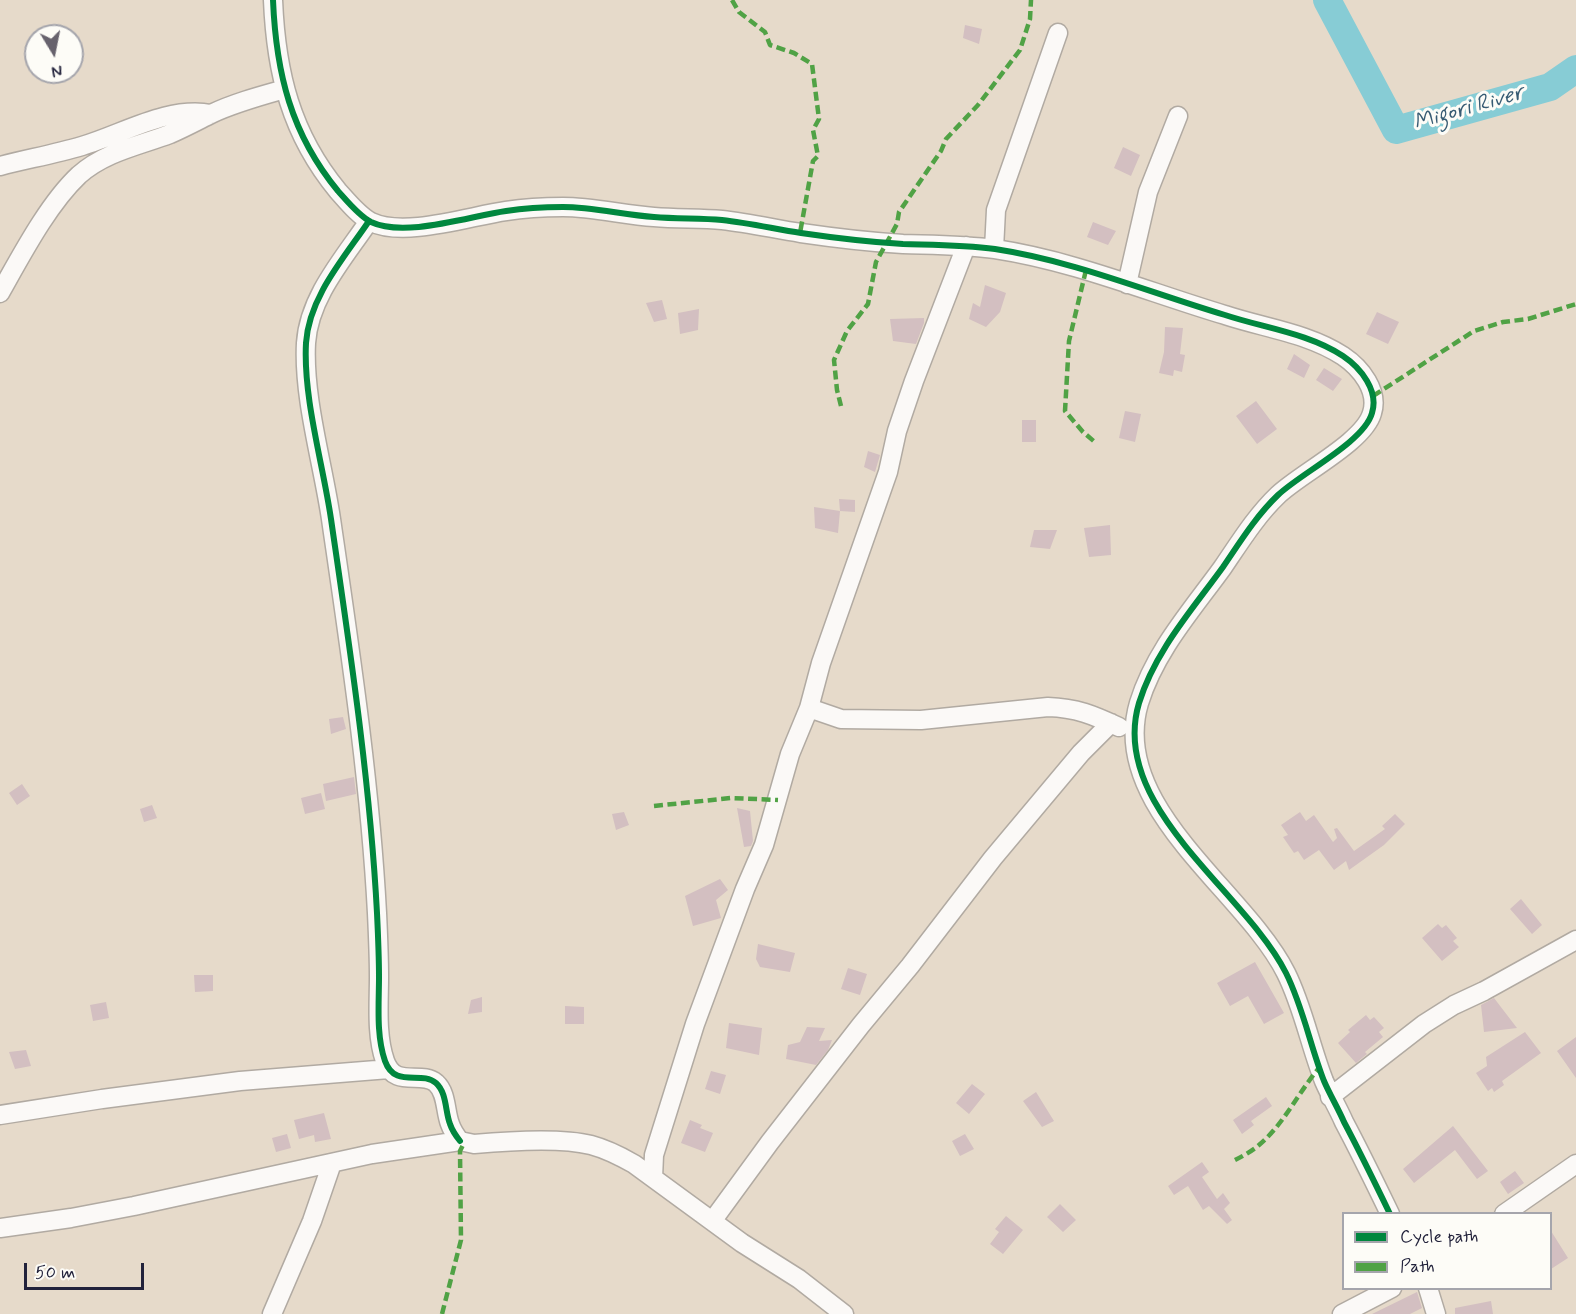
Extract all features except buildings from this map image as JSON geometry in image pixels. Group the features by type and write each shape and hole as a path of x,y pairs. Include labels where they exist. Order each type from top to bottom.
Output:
{"street":[{"path":"273,0 285,89 292,114 321,169 351,206 369,221 388,226 411,227 506,211 571,207 651,217 741,222 854,239 994,249 1100,273 1223,315 1296,334 1342,356 1365,378 1374,396 1374,405 1367,424 1334,454 1282,491 1251,526 1156,662 1138,706 1135,733 1137,757 1141,770 1173,830 1222,891 1251,921 1288,976 1330,1096 1389,1212"},
{"path":"994,249 996,210 1058,33"},
{"path":"0,293 50,211 67,188 80,175 105,157 183,128 237,103 285,89"},
{"path":"0,166 79,147 168,116 189,112 211,114"},
{"path":"1127,284 1148,192 1178,116"},
{"path":"369,221 333,274 310,318 306,364 357,698 373,841 379,1024 384,1058 389,1069 398,1076 430,1079 438,1085 443,1094 450,1126 460,1141"},
{"path":"653,1178 654,1155 695,1024 745,889 764,845 790,754 809,708 821,663 888,472 897,431 966,246"},
{"path":"809,708 841,719 921,720 1048,707 1068,708 1085,712 1135,733"},
{"path":"713,1220 834,1059 910,966 993,858 1081,753 1111,723"},
{"path":"1330,1096 1424,1024 1454,1005 1576,940"},
{"path":"0,1115 240,1081 389,1069"},
{"path":"0,1228 124,1208 372,1154 460,1141 474,1144 567,1142 590,1144 615,1153 634,1164 742,1243 799,1279 844,1314"},
{"path":"272,1314 312,1221 332,1163"},
{"path":"1507,1212 1576,1164"},
{"path":"1342,1314 1388,1290"},
{"path":"1429,1290 1436,1314"}],"waterway":[{"name":"Migori River","path":"1327,0 1396,130 1550,87 1576,69"}],"marked path":[{"path":"732,0 739,12 765,32 770,45 794,53 812,64 819,119 813,130 818,156 813,161 800,233"},
{"path":"841,406 834,360 847,331 868,304 876,262 897,224 899,212 941,151 946,139 978,105 1020,50 1030,19 1031,0"},
{"path":"1086,270 1069,341 1065,411 1096,443"},
{"path":"1373,396 1474,331 1503,322 1528,319 1576,304"},
{"path":"654,806 731,798 778,800"},
{"path":"1235,1160 1268,1137 1319,1068"},
{"path":"442,1314 461,1240 460,1151 464,1143"}],"cycle path":[{"path":"273,0 282,77 298,125 308,147 338,191 371,222 401,228 419,227 513,210 574,207 631,215 722,220 865,241 995,249 1082,269 1225,315 1301,336 1329,348 1356,367 1367,381 1373,396 1374,405 1367,424 1331,457 1288,486 1249,530 1164,648 1139,703 1135,741 1143,778 1161,813 1267,942 1286,973 1324,1081 1389,1212"},
{"path":"369,221 329,279 314,310 306,343 308,386 314,431 328,498 364,765 374,864 382,1051 389,1069 395,1074 402,1077 430,1079 440,1087 448,1119 460,1141"}]}
